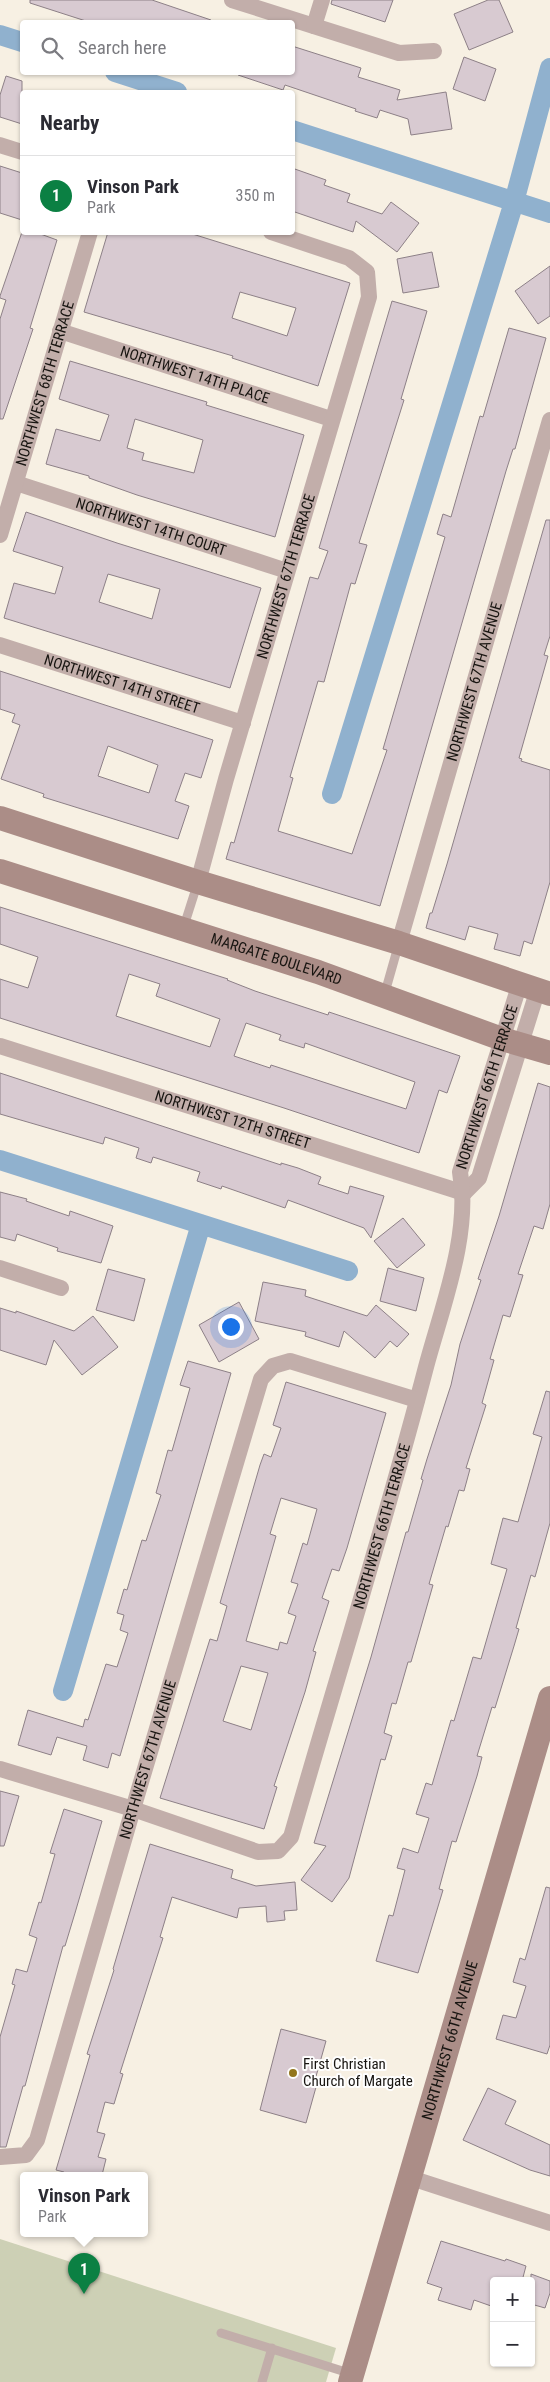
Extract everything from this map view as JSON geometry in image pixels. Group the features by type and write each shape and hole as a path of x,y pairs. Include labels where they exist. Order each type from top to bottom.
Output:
{"street":[{"path":"232,0 400,53 434,51"},
{"path":"314,26 322,0"},
{"path":"0,145 20,151"},
{"name":"NORTHWEST 68TH TERRACE","path":"0,535 89,235"},
{"name":"NORTHWEST 67TH TERRACE","path":"198,882 331,419 369,297 368,272 349,258 281,235"},
{"name":"NORTHWEST 14TH PLACE","path":"60,331 331,419"},
{"name":"NORTHWEST 67TH AVENUE","path":"399,943 550,420"},
{"name":"NORTHWEST 14TH COURT","path":"16,483 287,571"},
{"name":"NORTHWEST 14TH STREET","path":"0,645 243,722"},
{"path":"0,818 198,882 399,943 542,990"},
{"name":"MARGATE BOULEVARD","path":"0,871 318,972 511,1041 550,1053"},
{"name":"NORTHWEST 66TH TERRACE","path":"133,1809 258,1852 278,1851 291,1837 418,1400 460,1237 464,1194 460,1172 511,1041 542,990"},
{"name":"NORTHWEST 12TH STREET","path":"0,1046 464,1194"},
{"path":"0,1268 61,1288"},
{"name":"NORTHWEST 67TH AVENUE","path":"0,2157 26,2155 37,2140 261,1378 274,1366 290,1361 418,1400"},
{"name":"NORTHWEST 66TH AVENUE","path":"352,2378 550,1698"},
{"path":"0,1769 133,1809"},
{"path":"411,2178 550,2223"}],"lane":[{"path":"183,930 198,882"},
{"path":"384,996 399,943"},
{"path":"221,2333 272,2348 352,2378"},
{"path":"262,2382 272,2348"}],"green space":[{"path":"0,2239 336,2348 326,2382 0,2382"}],"building":[{"path":"30,0 152,0 211,20 83,20 30,3"},
{"path":"332,0 393,0 385,22 331,4"},
{"path":"488,0 499,0 513,32 469,50 454,14"},
{"path":"295,47 361,68 358,77 400,90 397,100 446,92 452,129 411,135 408,119 380,110 377,118 285,85 283,90 238,75 295,75"},
{"path":"464,57 496,69 485,101 453,89"},
{"path":"6,76 22,81 22,90 20,90 20,123 0,117 0,95"},
{"path":"0,166 20,172 20,219 0,213"},
{"path":"295,169 326,180 324,185 350,194 347,202 382,214 391,202 419,223 397,252 356,221 353,232 295,212"},
{"path":"21,235 43,235 57,240 30,328 33,329 3,419 0,419 0,319 6,300 0,298"},
{"path":"107,235 196,235 350,283 318,386 232,358 233,356 84,312","holes":["240,292 296,308 287,336 232,318"]},
{"path":"432,252 439,287 403,293 397,259"},
{"path":"550,266 550,316 538,324 515,291"},
{"path":"392,301 427,311 401,399 404,400 359,543 367,545 355,584 351,583 324,682 318,681 290,777 293,778 278,831 352,854 387,750 383,749 445,537 437,534 443,514 451,517 480,416 483,417 509,328 546,338 380,906 226,859 231,842 234,843 310,577 318,579 328,551 319,548"},
{"path":"70,361 207,402 206,405 304,435 275,537 137,495 89,478 89,476 46,464 56,429 100,441 109,415 59,399","holes":["135,419 203,440 194,473 142,460 144,453 127,448"]},
{"path":"26,512 261,588 230,688 4,618 14,583 55,594 63,567 13,551","holes":["108,574 160,589 152,619 99,602"]},
{"path":"546,520 550,520 550,636 544,655 548,656 519,758 522,759 521,761 550,770 550,882 532,944 524,941 520,956 494,949 498,934 469,926 465,940 426,928 447,864"},
{"path":"0,671 213,740 201,778 185,773 175,801 189,806 178,839 43,797 44,794 1,779 20,725 12,722 15,714 0,709","holes":["108,746 158,765 149,793 98,776"]},
{"path":"0,907 228,979 255,991 328,1015 329,1012 460,1056 447,1093 439,1090 419,1153 0,1018 0,979 28,988 38,957 0,944","holes":["129,974 160,984 156,996 220,1019 210,1047 116,1016","246,1023 281,1035 279,1040 304,1048 305,1043 415,1082 406,1109 271,1065 270,1068 234,1056"]},
{"path":"0,1073 281,1165 281,1163 298,1168 321,1177 318,1184 348,1194 350,1186 384,1196 371,1238 364,1228 288,1200 285,1208 222,1186 221,1189 197,1181 200,1172 153,1157 151,1163 136,1158 139,1148 105,1137 103,1144 0,1114"},
{"path":"538,1083 550,1087 550,1204 543,1229 534,1226 518,1274 523,1275 510,1317 503,1315 490,1359 494,1360 482,1403 486,1405 466,1468 470,1469 464,1491 459,1490 448,1527 446,1526 429,1584 433,1585 411,1662 408,1662 396,1704 392,1703 384,1733 392,1736 385,1760 381,1759 349,1878 332,1902 301,1880 326,1846 314,1843 371,1657 406,1532 408,1532 423,1480 421,1479 451,1385 460,1344 481,1280 478,1279 499,1216"},
{"path":"0,1192 27,1199 26,1201 69,1216 70,1211 113,1226 101,1263 57,1251 58,1248 17,1234 15,1241 0,1237"},
{"path":"403,1218 425,1245 397,1268 374,1241"},
{"path":"388,1268 424,1278 416,1311 380,1301"},
{"path":"108,1269 145,1279 134,1321 96,1310"},
{"path":"263,1282 306,1290 305,1296 367,1316 376,1305 409,1334 397,1347 390,1341 375,1358 344,1331 339,1347 305,1336 306,1332 255,1321"},
{"path":"239,1302 259,1339 219,1362 199,1325"},
{"path":"0,1308 16,1313 16,1311 74,1331 93,1316 118,1347 82,1375 54,1340 46,1365 0,1350"},
{"path":"188,1361 231,1373 120,1756 112,1753 108,1768 83,1760 87,1746 57,1737 51,1755 18,1745 28,1710 83,1727 85,1719 88,1720 106,1664 117,1667 128,1633 120,1630 124,1615 117,1613 124,1589 127,1590 142,1540 146,1541 161,1495 156,1493 168,1450 172,1451 190,1388 180,1385"},
{"path":"286,1382 386,1413 347,1548 339,1571 332,1569 322,1598 329,1601 313,1651 316,1652 305,1692 274,1786 277,1787 264,1829 160,1798 210,1639 217,1641 227,1606 220,1603 260,1465 264,1454 271,1457 281,1428 273,1425","holes":["281,1498 317,1509 307,1545 303,1543 291,1582 298,1584 288,1613 296,1616 287,1644 280,1642 278,1650 246,1641 276,1536 270,1534","241,1666 268,1673 251,1730 223,1721"]},
{"path":"546,1391 550,1392 550,1523 535,1577 531,1575 516,1628 519,1629 495,1708 492,1707 477,1756 482,1757 477,1776 456,1842 452,1841 439,1889 443,1890 418,1973 376,1961 389,1915 393,1916 405,1870 397,1868 403,1848 418,1853 429,1818 416,1814 426,1783 432,1785 451,1720 454,1721 473,1657 481,1659 507,1569 491,1564 503,1518 518,1522 542,1437 533,1434"},
{"path":"0,1791 19,1796 4,1846 0,1846"},
{"path":"64,1809 102,1821 65,1946 63,1946 25,2086 23,2086 6,2147 0,2147 0,2037 15,1985 12,1984 16,1969 27,1972 37,1938 29,1935 39,1902 41,1903 55,1854 50,1853"},
{"path":"150,1844 233,1870 231,1878 256,1886 295,1882 297,1910 284,1911 285,1920 267,1922 266,1906 239,1908 237,1918 172,1897 160,1937 163,1938 120,2073 123,2074 114,2104 105,2102 97,2132 105,2134 98,2157 106,2159 103,2172 64,2172 56,2170 90,2055 87,2054"},
{"path":"546,1887 550,1888 550,2045 547,2054 496,2039 503,2015 516,2018 526,1986 513,1982 520,1958 525,1960"},
{"name":"First Christian Church of Margate","path":"281,2029 326,2041 306,2123 260,2110"},
{"path":"488,2088 516,2101 505,2124 550,2145 550,2176 530,2170 463,2140"},
{"path":"441,2241 526,2266 523,2277 490,2277 490,2306 474,2300 471,2310 438,2300 442,2288 427,2283"},
{"path":"531,2274 550,2281 550,2293 545,2308 535,2305 535,2277 531,2277"}],"waterway":[{"path":"0,35 20,41"},
{"path":"332,794 514,202 550,68"},
{"path":"124,75 171,90"},
{"path":"295,131 550,213"},
{"path":"0,1160 348,1271"},
{"path":"63,1691 201,1224"}],"place":[{"name":"First Christian Church of Margate","path":"293,2073"},
{"name":"Vinson Park","path":"84,2294"}]}
